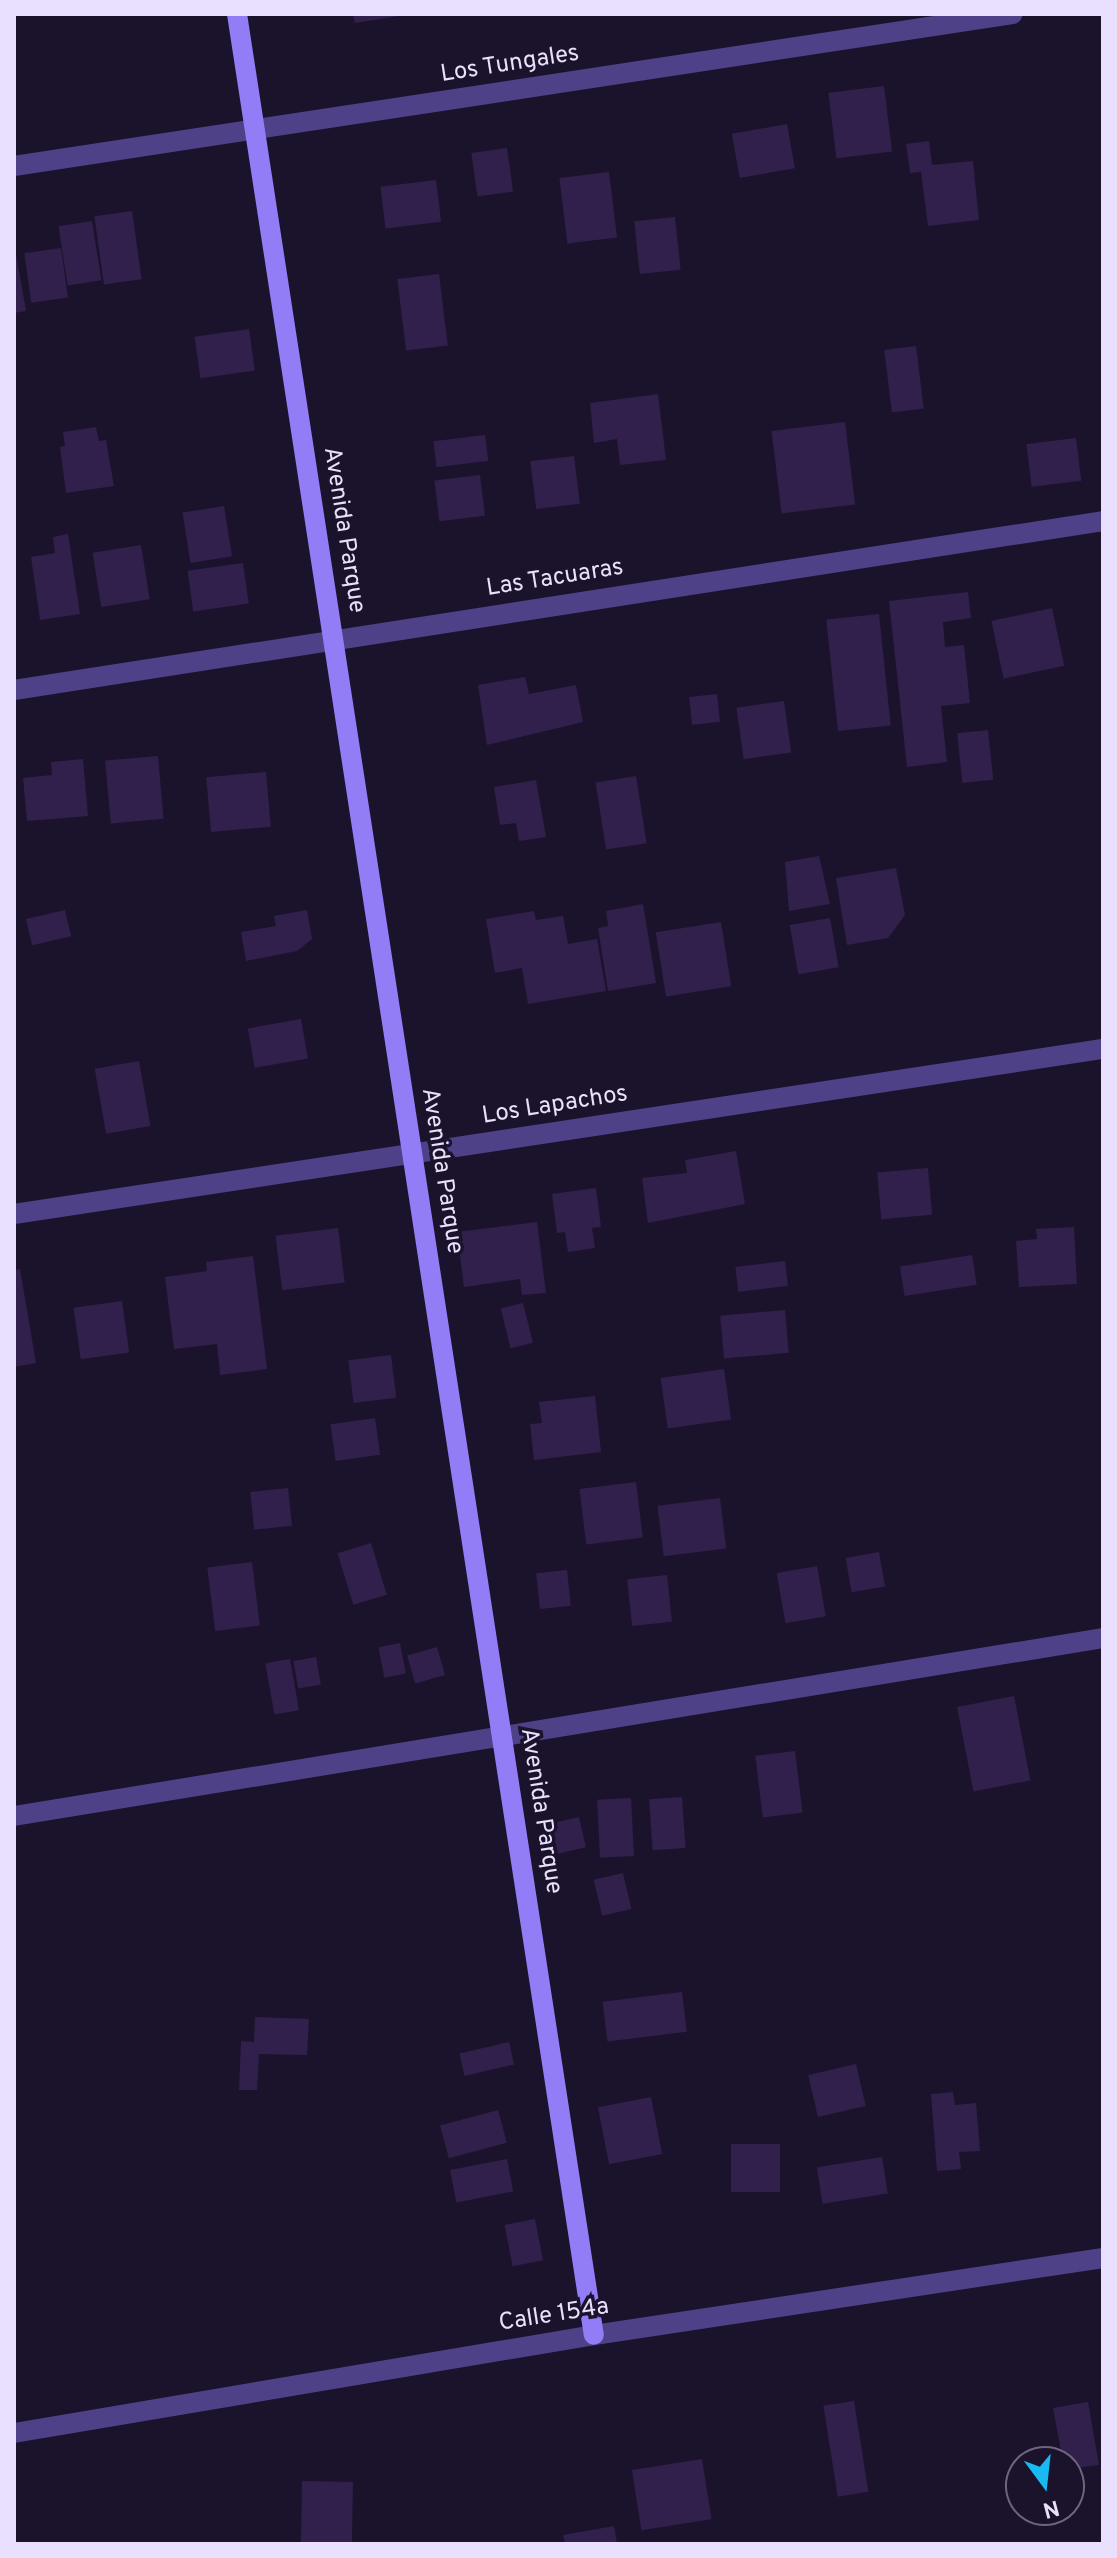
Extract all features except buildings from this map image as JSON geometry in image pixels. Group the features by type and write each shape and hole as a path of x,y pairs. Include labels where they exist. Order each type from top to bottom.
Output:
{"street":[{"name":"Avenida Parque","path":"237,14 594,2335"},
{"name":"Los Tungales","path":"14,166 1013,14"},
{"name":"Las Tacuaras","path":"14,690 1103,521"},
{"name":"Los Lapachos","path":"14,1214 1103,1049"},
{"path":"14,1816 1103,1638"},
{"name":"Calle 154a","path":"14,2433 594,2335 1103,2258"}]}
